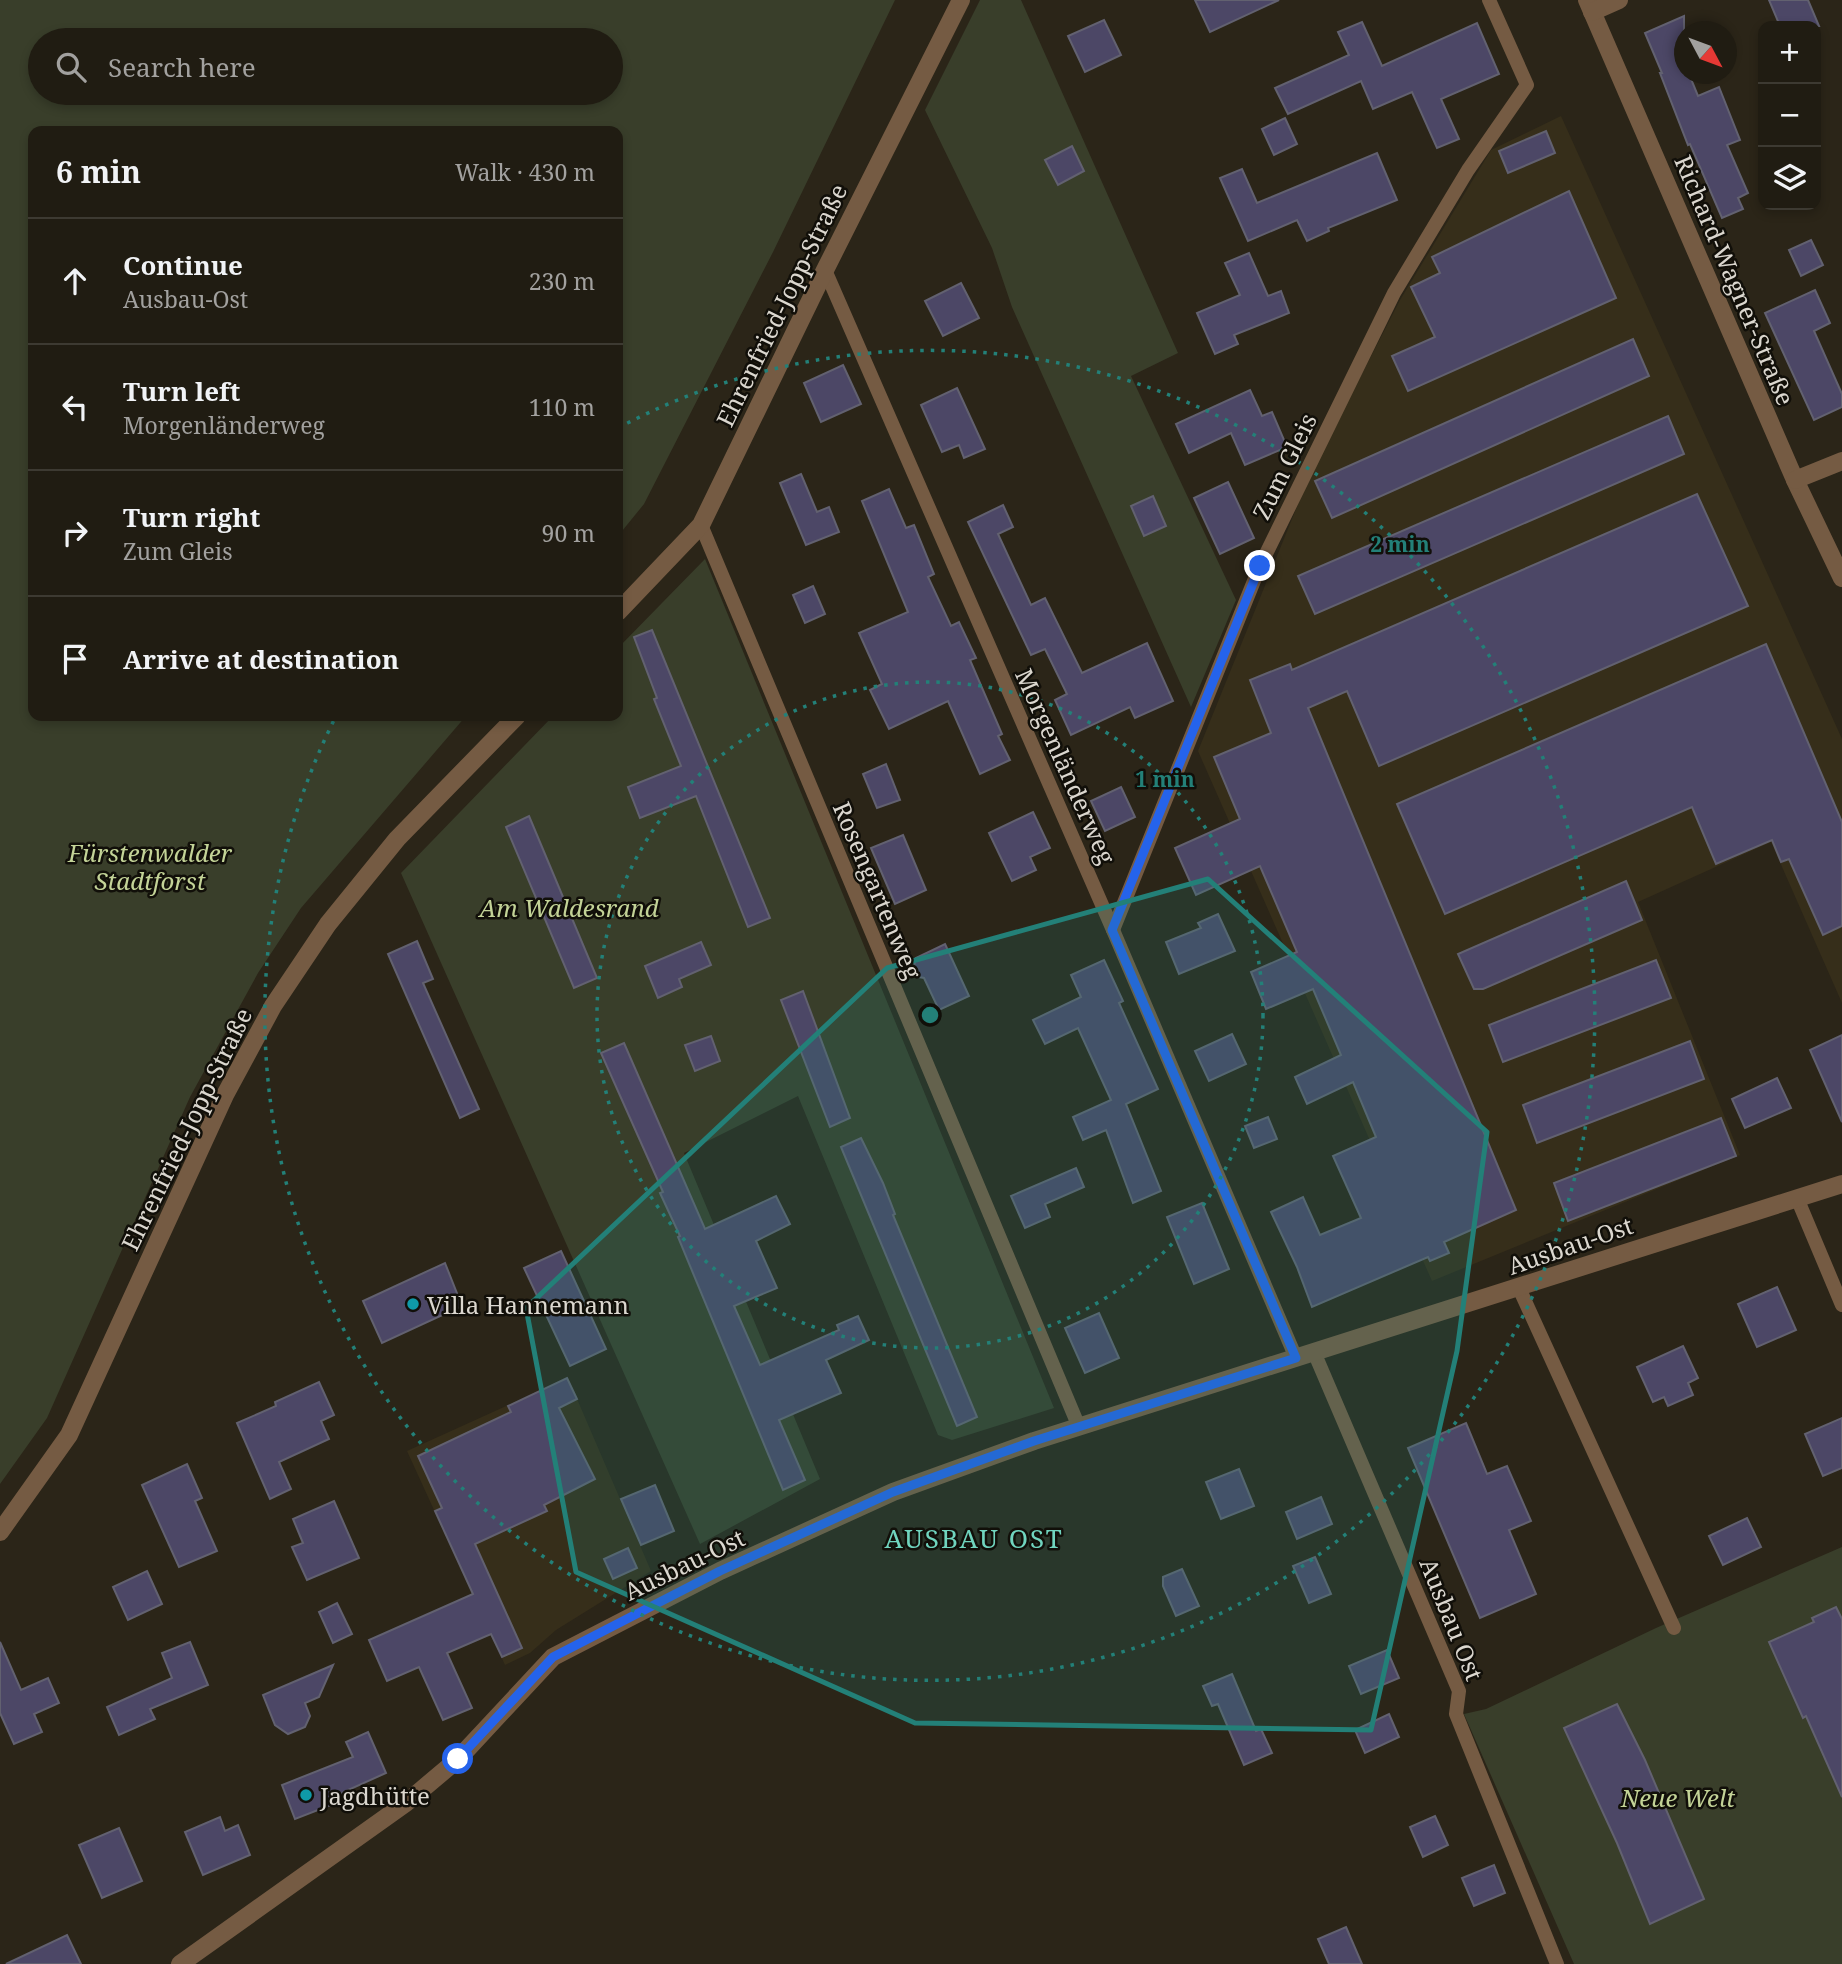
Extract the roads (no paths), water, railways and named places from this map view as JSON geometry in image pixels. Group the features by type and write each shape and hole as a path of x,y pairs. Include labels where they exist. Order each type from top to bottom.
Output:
{"street":[{"name":"Ehrenfried-Jopp-Straße","path":"623,607 701,525 961,0"},
{"path":"1590,6 1619,0"},
{"name":"Richard-Wagner-Straße","path":"1590,6 1795,480 1842,578"},
{"path":"1795,480 1842,461"},
{"name":"Ehrenfried-Jopp-Straße","path":"0,1532 69,1435 225,1095 273,1006 328,924 397,839 512,721"},
{"name":"Ausbau-Ost","path":"1314,1352 1842,1184"},
{"path":"1296,1358 1314,1352"},
{"name":"Ausbau-Ost","path":"180,1964 406,1804 458,1759 553,1657 720,1571 893,1492 1034,1441 1296,1358"}],"lane":[{"name":"Zum Gleis","path":"1112,930 1260,566 1394,293 1468,170 1527,85 1489,0"},
{"name":"Morgenländerweg","path":"825,270 1296,1358"},
{"name":"Rosengartenweg","path":"701,525 1079,1427"},
{"path":"1797,1198 1842,1305"},
{"path":"1519,1288 1674,1628"},
{"name":"Ausbau Ost","path":"1314,1352 1458,1691 1456,1714 1557,1964"}],"place":[{"name":"Villa Hannemann","path":"413,1304"},
{"name":"Jagdhütte","path":"306,1795"}],"district":[{"name":"AUSBAU OST","path":"974,1538"}],"park label":[{"name":"Fürstenwalder Stadtforst","path":"150,866"},
{"name":"Am Waldesrand","path":"569,907"},
{"name":"Neue Welt","path":"1678,1797"}]}
